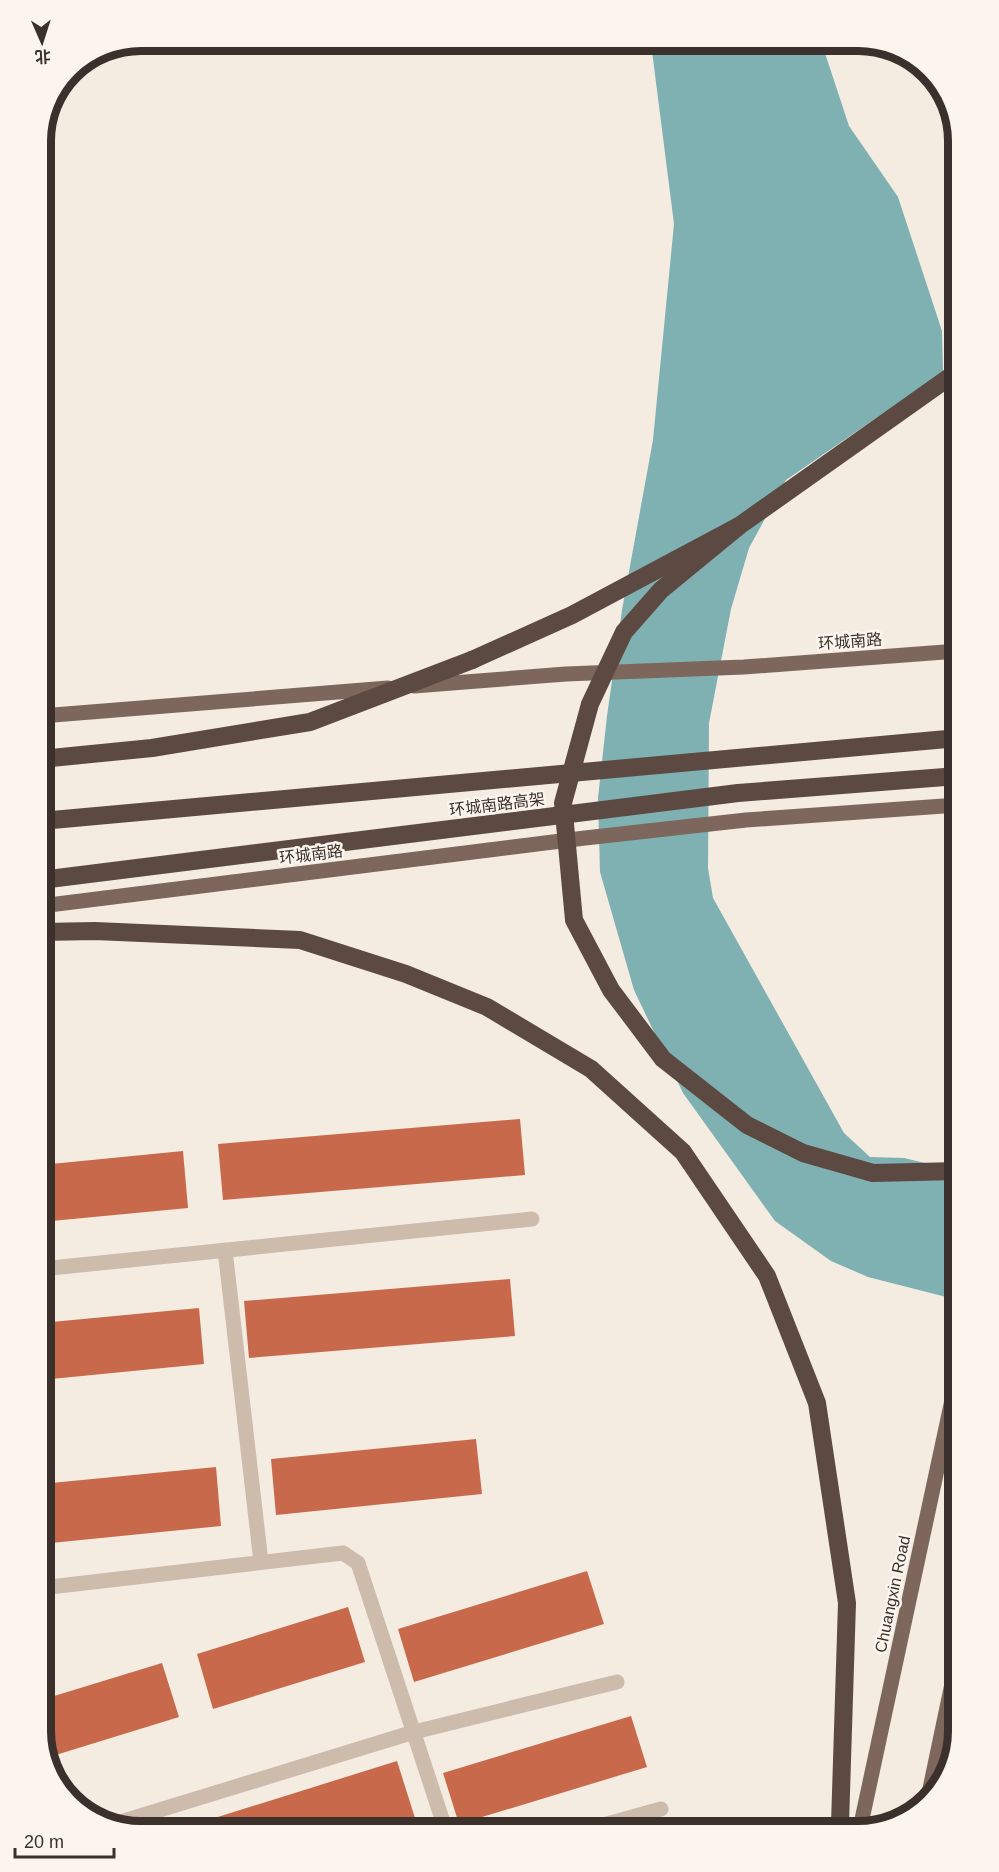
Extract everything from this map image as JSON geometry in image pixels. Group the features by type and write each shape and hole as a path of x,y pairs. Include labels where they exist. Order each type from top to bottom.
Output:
{"highway":[{"path":"948,378 739,526 661,590 624,632 590,704 563,802 574,920 611,990 663,1059 747,1125 803,1153 873,1173 948,1171"},
{"path":"51,758 152,748 310,722 472,660 572,615 739,526"},
{"name":"环城南路高架","path":"51,820 948,739"},
{"name":"环城南路高架","path":"51,879 738,793 948,777"},
{"path":"51,932 95,931 300,940 406,974 487,1007 591,1070 683,1152 767,1276 817,1403 847,1603 840,1821"}],"main road":[{"name":"环城南路","path":"51,715 566,674 744,667 948,652"},
{"name":"环城南路","path":"51,905 746,820 948,806"},
{"name":"Chuangxin Road","path":"862,1821 948,1419"},
{"path":"931,1784 948,1703"}],"lane":[{"path":"51,1268 532,1218"},
{"path":"225,1250 261,1562"},
{"path":"51,1587 344,1553 358,1563 443,1821"},
{"path":"128,1820 414,1732 617,1682"},
{"path":"618,1821 661,1809"}],"water":[{"path":"652,51 824,51 849,126 898,197 942,331 943,372 786,480 749,548 731,609 709,723 708,868 713,898 844,1133 870,1157 904,1158 948,1169 948,1297 868,1277 831,1261 775,1221 683,1093 634,990 600,872 598,798 607,716 622,610 653,440 674,224"}],"building":[{"path":"520,1119 525,1175 223,1200 218,1144"},
{"path":"183,1151 188,1208 51,1221 51,1164"},
{"path":"510,1279 515,1336 249,1358 244,1301"},
{"path":"199,1308 204,1364 51,1379 51,1322"},
{"path":"476,1439 482,1494 276,1515 271,1459"},
{"path":"216,1467 221,1526 51,1543 51,1483"},
{"path":"587,1571 604,1624 414,1682 398,1629"},
{"path":"348,1607 365,1662 213,1709 197,1654"},
{"path":"162,1663 179,1717 55,1755 51,1731 51,1697"},
{"path":"631,1716 647,1767 469,1821 458,1821 443,1773"},
{"path":"397,1761 415,1818 406,1821 205,1821"}]}
